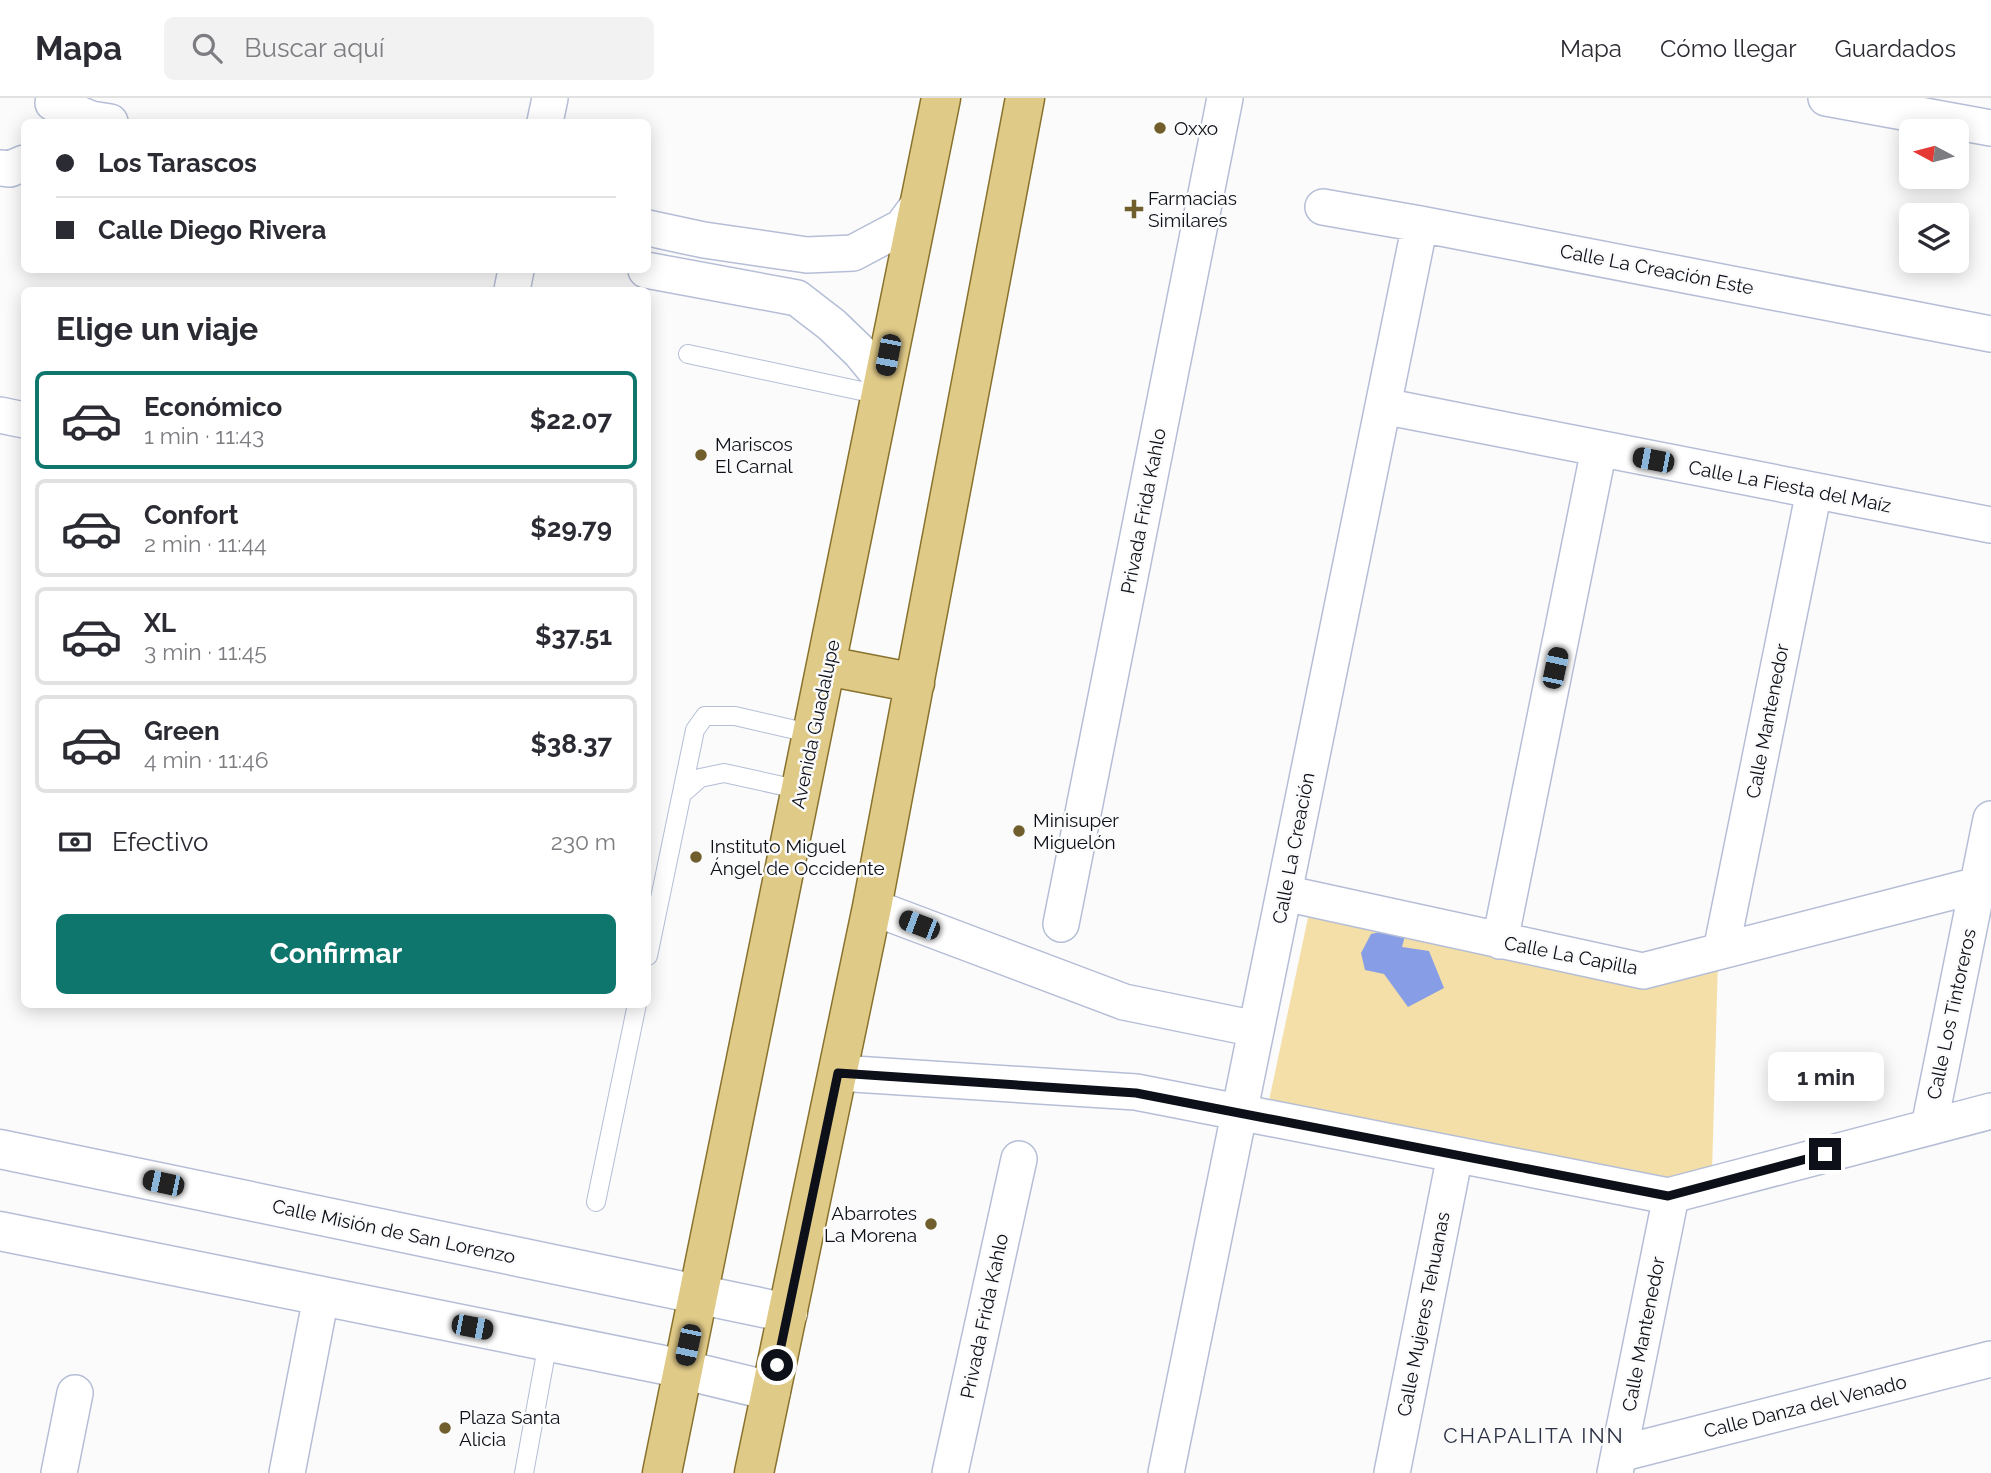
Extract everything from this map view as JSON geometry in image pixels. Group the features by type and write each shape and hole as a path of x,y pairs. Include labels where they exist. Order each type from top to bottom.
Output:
{"main road":[{"name":"Avenida Guadalupe","path":"662,1473 941,98"},
{"path":"754,1473 872,907 1025,98"},
{"path":"827,666 915,683"}],"street":[{"path":"546,119 550,98"},
{"name":"Privada Frida Kahlo","path":"1061,924 1225,98"},
{"path":"1826,98 1991,128"},
{"path":"52,108 90,119"},
{"path":"0,168 10,169 21,164"},
{"path":"651,229 704,240 807,255 853,253 902,227 919,204"},
{"name":"Calle La Creación Este","path":"1323,207 1991,334"},
{"name":"Calle La Creación","path":"1166,1473 1420,224"},
{"path":"698,280 704,240"},
{"path":"797,298 807,255"},
{"path":"651,271 797,298 832,325 881,387"},
{"name":"Calle La Fiesta del Maíz","path":"1383,406 1991,525"},
{"path":"0,415 21,419"},
{"path":"1500,941 1599,449"},
{"name":"Calle Mantenedor","path":"1721,951 1814,491"},
{"name":"Calle Los Tintoreros","path":"1928,1127 1991,819"},
{"name":"Calle La Capilla","path":"1284,893 1643,971 1978,885"},
{"path":"872,907 1124,1002 1256,1029"},
{"path":"838,1073 1136,1093 1671,1196 1991,1111"},
{"name":"Calle Misión de San Lorenzo","path":"0,1149 788,1312"},
{"name":"Calle Mujeres Tehuanas","path":"1392,1473 1455,1155"},
{"name":"Privada Frida Kahlo","path":"950,1473 1019,1159"},
{"name":"Calle Mantenedor","path":"1617,1463 1671,1196"},
{"path":"0,1231 683,1370 771,1391"},
{"path":"287,1473 321,1297"},
{"name":"Calle Danza del Venado","path":"1617,1463 1991,1359"},
{"path":"59,1473 75,1393"}],"lane":[{"path":"688,354 881,387"},
{"path":"651,942 695,730 705,716 735,716 813,734"},
{"path":"682,793 700,778 724,773 801,790"},
{"path":"596,1202 636,1008"},
{"path":"524,1473 548,1342"}],"shaded area":[{"path":"1309,913 1479,947 1718,960 1712,1172 1672,1185 1267,1110"}],"water":[{"path":"1389,930 1406,932 1402,947 1429,951 1444,988 1408,1007 1384,974 1365,970 1361,953 1371,934"}],"place":[{"name":"Oxxo","path":"1160,128"},
{"name":"Farmacias Similares","path":"1134,209"},
{"name":"Mariscos El Carnal","path":"701,455"},
{"name":"Minisuper Miguelón","path":"1019,831"},
{"name":"Instituto Miguel Ángel de Occidente","path":"696,857"},
{"name":"Abarrotes La Morena","path":"931,1224"},
{"name":"Plaza Santa Alicia","path":"445,1428"}],"district":[{"name":"CHAPALITA INN","path":"1534,1436"}],"route":[{"path":"777,1365 838,1073 1136,1093 1668,1196 1825,1154"}]}
